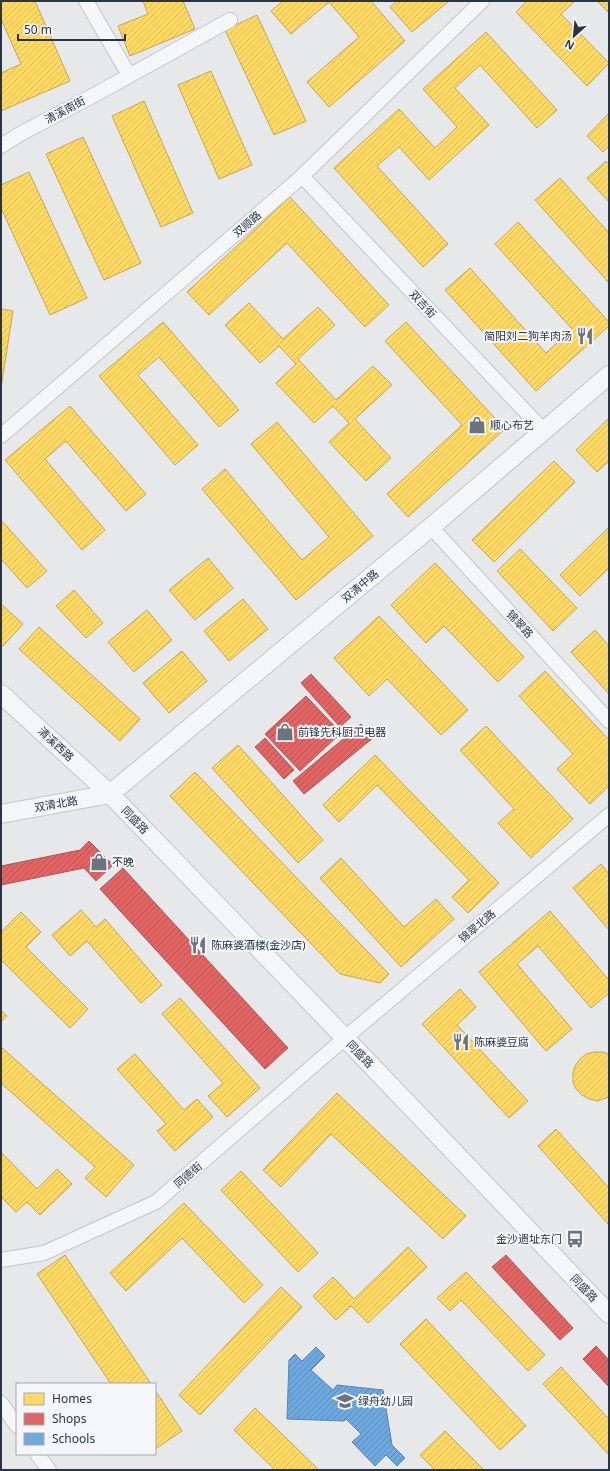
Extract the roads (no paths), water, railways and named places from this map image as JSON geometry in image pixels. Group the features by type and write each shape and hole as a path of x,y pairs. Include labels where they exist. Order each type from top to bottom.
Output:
{"street":[{"path":"86,1 129,75"},
{"name":"双顺路","path":"1,436 302,176 482,1"},
{"name":"清溪南街","path":"1,146 20,134 230,20"},
{"name":"双吉街","path":"302,176 544,431"},
{"name":"双清中路","path":"110,794 431,527 609,375"},
{"name":"锦翠路","path":"431,527 609,721"},
{"name":"清溪西路","path":"1,694 110,794"},
{"name":"双清北路","path":"1,814 110,794"},
{"name":"同盛路","path":"110,794 609,1314"},
{"name":"锦翠北路","path":"345,1038 609,815"},
{"name":"同德街","path":"1,1260 44,1253 156,1202 345,1038"},
{"path":"1,1403 16,1425"},
{"path":"38,1455 49,1470"}],"place":[{"name":"简阳刘二狗羊肉汤","path":"585,336"},
{"name":"顺心布艺","path":"477,425"},
{"name":"前锋先科厨卫电器","path":"285,732"},
{"name":"不晚","path":"99,862"},
{"name":"陈麻婆酒楼(金沙店)","path":"198,945"},
{"name":"陈麻婆豆腐","path":"461,1042"},
{"name":"金沙遗址东门","path":"575,1239"},
{"name":"绿舟幼儿园","path":"345,1401"}]}
